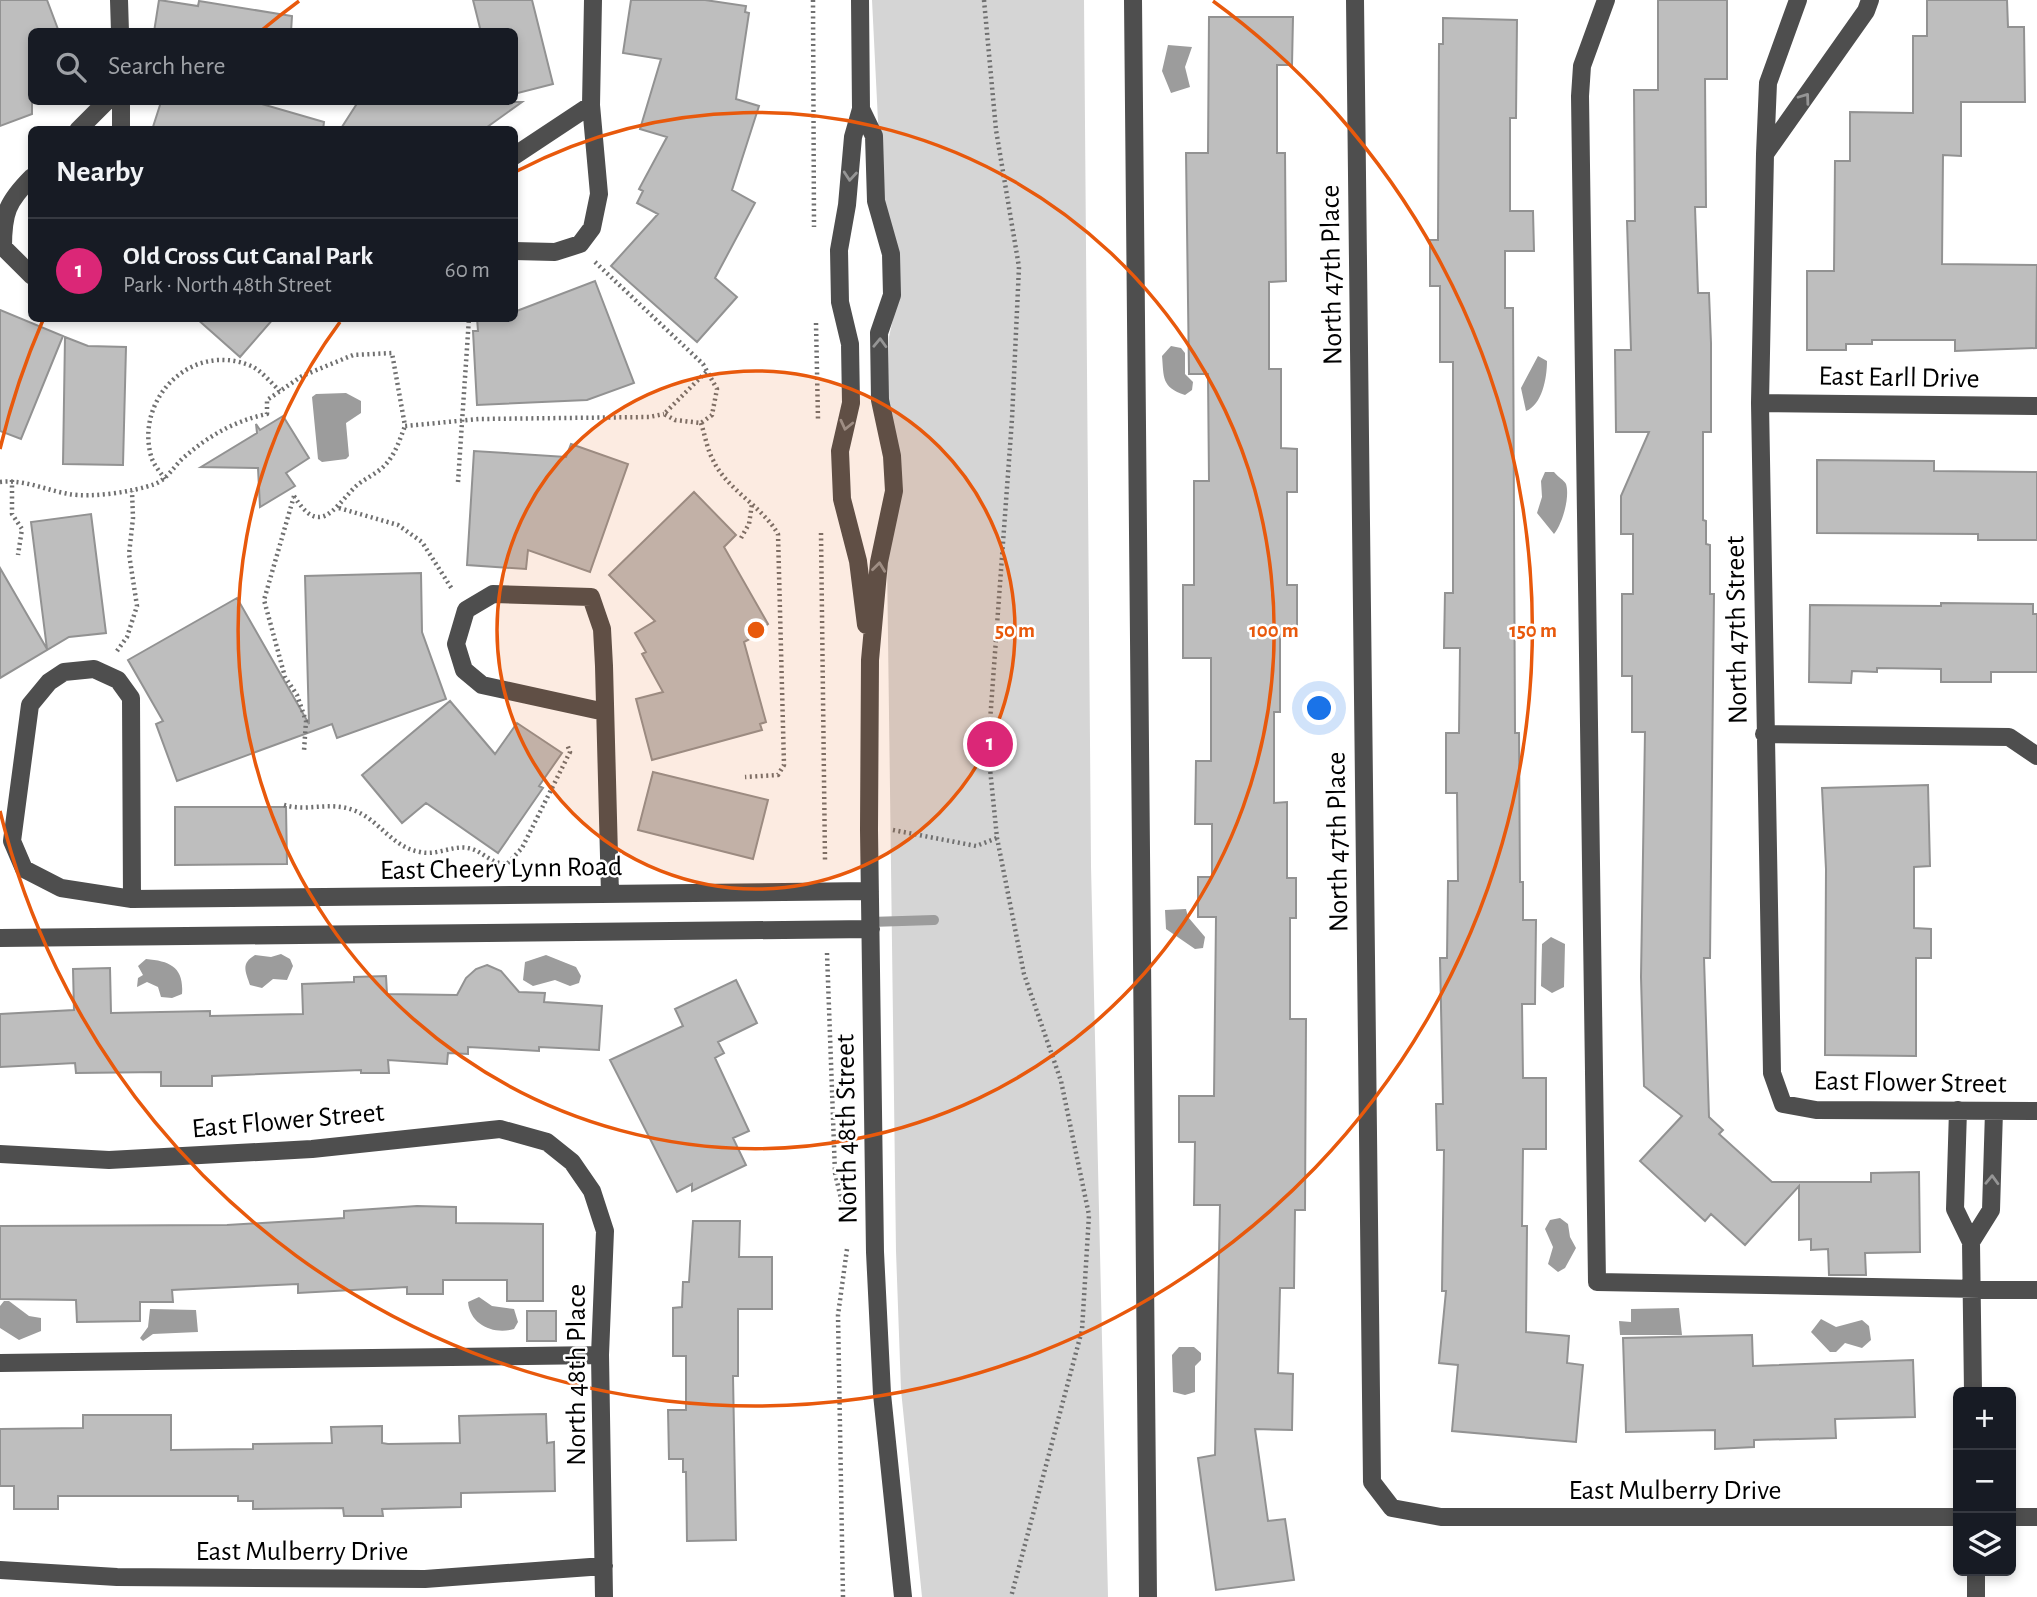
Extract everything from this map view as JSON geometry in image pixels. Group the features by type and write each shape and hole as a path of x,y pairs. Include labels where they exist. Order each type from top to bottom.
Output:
{"street":[{"path":"119,0 120,28"},
{"path":"518,251 555,252 576,245 592,228 599,194 591,105 593,0"},
{"name":"North 48th Street","path":"860,0 862,109 853,137 847,205 839,250 840,302 850,344 851,403 840,451 842,499 858,561 870,660"},
{"path":"1133,0 1148,1597"},
{"name":"North 47th Place","path":"1355,0 1372,1482 1392,1508"},
{"path":"1606,0 1582,66 1580,96 1597,1282 2037,1290"},
{"name":"North 47th Street","path":"1783,1104 1772,1073 1760,402 1768,83 1798,0"},
{"path":"1765,153 1859,22 1870,0"},
{"path":"82,126 103,105"},
{"path":"121,105 121,126"},
{"path":"518,153 591,105"},
{"name":"North 48th Street","path":"862,109 874,136 876,201 891,254 892,295 879,333 880,400 892,456 894,491 879,562 870,660 869,830 875,1252 881,1381 904,1597"},
{"path":"28,181 16,193 3,216 4,247 28,272"},
{"name":"East Earll Drive","path":"1760,402 2037,406"},
{"path":"605,712 482,685 464,670 456,644 466,610 493,594 591,597 602,629 605,712 610,894"},
{"name":"East Cheery Lynn Road","path":"132,899 131,698 118,680 94,669 64,673 49,682 30,705 12,841 24,869 61,888 132,899 870,891"},
{"path":"1764,734 2009,737 2037,756"},
{"path":"0,938 870,929"},
{"name":"East Flower Street","path":"1783,1104 1815,1110 2037,1111"},
{"path":"1958,1110 1955,1209 1970,1242 1973,1387"},
{"path":"1970,1242 1991,1210 1994,1111"},
{"name":"East Flower Street","path":"0,1154 109,1160 312,1149 500,1129 547,1142 572,1162"},
{"name":"North 48th Place","path":"572,1162 592,1191 606,1230 600,1355 604,1597"},
{"path":"0,1363 600,1355"},
{"name":"East Mulberry Drive","path":"1392,1508 1441,1517 1953,1517"},
{"path":"2016,1517 2037,1517"},
{"name":"East Mulberry Drive","path":"0,1570 117,1577 425,1579 604,1566"},
{"path":"1976,1576 1976,1597"}],"path":[{"path":"984,0 996,130 1019,267 1010,445 988,750 997,838 1024,974 1061,1081 1089,1214 1082,1330 1011,1597"},
{"path":"576,245 703,364 717,389 712,415 701,423 675,420 664,414"},
{"path":"458,482 470,322"},
{"path":"0,482 12,480 72,495 132,491 164,479 170,470 197,446 239,421 268,414 267,400 302,376 353,355 392,353 405,426 386,465 355,488 339,508 328,516 314,517 304,512 294,496 264,600 285,677 298,695 306,721 304,751"},
{"path":"164,479 151,459 147,437 153,406 170,381 196,363 224,362 252,366 280,391"},
{"path":"405,426 464,421 649,417 664,414 707,371"},
{"path":"701,423 713,461 769,519 778,534 784,765 778,775 744,777"},
{"path":"12,480 12,514 22,529 18,555"},
{"path":"113,658 127,637 137,606 129,554 134,518 132,491"},
{"path":"741,538 749,524 752,503"},
{"path":"339,508 398,525 422,542 459,598"},
{"path":"284,806 302,810 331,805 351,809 371,817 391,839 420,853 469,848 496,864 507,864 522,848 570,752 567,744"},
{"path":"869,830 906,831 976,846 997,838"},
{"path":"826,929 835,1173 847,1223"},
{"path":"844,1597 838,1315 843,1261 850,1236"}],"shaded area":[{"path":"872,0 1084,0 1091,866 1108,1597 922,1597 901,1390 896,1251 887,559 889,337 898,296 882,202"},
{"path":"1168,45 1192,47 1185,67 1190,87 1171,93 1162,71"},
{"path":"1171,346 1181,348 1185,353 1185,374 1193,382 1192,390 1185,395 1177,392 1165,380 1162,356"},
{"path":"1538,356 1547,361 1545,383 1536,403 1526,411 1521,388"},
{"path":"346,393 361,401 361,413 346,423 349,456 346,459 322,462 318,459 312,397 316,394"},
{"path":"1545,472 1554,472 1567,489 1565,509 1554,534 1537,513 1542,497 1541,481"},
{"path":"1186,909 1188,917 1205,937 1203,948 1195,949 1166,929 1165,910"},
{"path":"1551,937 1565,944 1564,987 1552,993 1541,986 1542,944"},
{"path":"281,954 290,959 293,966 287,980 273,979 262,988 250,985 245,968 250,958 255,955 271,957"},
{"path":"546,955 576,967 581,976 579,983 570,986 555,980 533,986 523,980 525,962"},
{"path":"146,959 169,964 174,968 181,978 182,994 172,998 161,997 158,987 147,982 137,987 138,978 143,975 138,966"},
{"path":"1560,1218 1568,1224 1570,1237 1576,1248 1565,1268 1558,1272 1548,1264 1553,1247 1545,1229 1550,1220"},
{"path":"479,1297 492,1306 514,1309 518,1322 514,1329 499,1331 478,1322 473,1317 468,1302"},
{"path":"4,1301 9,1301 29,1316 41,1318 41,1331 19,1340 0,1328 0,1306"},
{"path":"1679,1308 1682,1335 1620,1335 1619,1321 1631,1322 1631,1309"},
{"path":"150,1309 196,1310 198,1332 153,1334 143,1341 140,1338 148,1327"},
{"path":"1821,1319 1836,1327 1862,1320 1869,1326 1871,1340 1862,1348 1845,1343 1836,1352 1830,1352 1811,1332"},
{"path":"1179,1347 1194,1347 1201,1353 1201,1360 1195,1366 1195,1392 1185,1395 1173,1392 1172,1355"}],"building":[{"path":"0,0 47,0 58,28 28,28 28,105 32,105 32,114 0,126"},
{"path":"159,0 198,6 199,1 292,16 291,28 155,28"},
{"path":"473,0 532,0 553,84 518,93 518,28 480,28"},
{"path":"631,0 705,0 746,6 745,12 749,13 736,99 759,106 732,190 755,203 715,278 737,297 697,342 611,266 658,214 637,203 643,191 639,189 667,137 640,129 661,59 623,53"},
{"path":"1658,0 1727,0 1727,79 1705,79 1706,207 1695,207 1698,293 1709,293 1711,343 1711,432 1703,432 1703,520 1706,521 1706,544 1710,545 1710,594 1714,594 1710,958 1704,958 1709,1117 1723,1130 1719,1134 1772,1182 1871,1182 1871,1173 1919,1172 1920,1252 1865,1253 1866,1275 1829,1275 1828,1249 1811,1250 1811,1239 1799,1240 1799,1186 1745,1245 1711,1214 1705,1221 1640,1161 1682,1116 1644,1086 1641,977 1645,732 1632,732 1632,676 1622,676 1622,594 1633,594 1633,534 1621,534 1621,496 1649,432 1616,432 1615,350 1631,350 1627,221 1635,221 1634,90 1658,90"},
{"path":"1927,0 2007,0 2008,27 2024,27 2025,102 1961,102 1961,156 1943,155 1942,264 2037,265 2036,348 1955,351 1955,340 1872,340 1872,344 1846,344 1846,350 1807,350 1807,271 1834,271 1835,161 1850,161 1850,112 1913,113 1913,36 1927,36"},
{"path":"1209,17 1293,17 1292,65 1277,65 1277,153 1285,153 1286,281 1269,282 1269,369 1281,369 1281,448 1297,449 1297,492 1287,492 1287,585 1297,585 1297,635 1280,635 1280,712 1274,712 1274,803 1287,802 1287,878 1296,878 1296,918 1290,918 1290,1019 1306,1019 1305,1210 1295,1210 1294,1288 1280,1288 1278,1373 1293,1374 1292,1430 1255,1429 1268,1521 1285,1519 1294,1580 1216,1590 1198,1458 1215,1455 1220,1205 1194,1205 1195,1142 1179,1142 1179,1096 1214,1096 1216,917 1198,917 1198,877 1212,877 1212,824 1195,824 1196,761 1211,761 1211,658 1183,658 1183,585 1194,585 1194,481 1209,481 1208,374 1189,374 1186,153 1208,153"},
{"path":"1443,18 1517,20 1516,118 1510,118 1510,211 1533,211 1534,251 1505,251 1505,308 1513,308 1515,733 1519,733 1520,882 1523,882 1523,920 1536,920 1535,1004 1522,1004 1523,1078 1546,1078 1546,1149 1523,1149 1522,1226 1527,1226 1526,1332 1569,1336 1567,1363 1583,1365 1576,1442 1452,1431 1458,1365 1439,1363 1446,1291 1442,1291 1444,1150 1437,1150 1436,1104 1443,1104 1440,958 1447,958 1448,881 1458,881 1457,793 1446,793 1446,733 1459,733 1460,648 1444,648 1445,593 1453,593 1453,362 1440,362 1440,286 1430,286 1430,240 1438,240 1439,44 1443,44"},
{"path":"160,105 265,105 324,122 324,126 153,126"},
{"path":"356,105 518,105 489,126 343,126"},
{"path":"595,281 634,383 587,400 477,405 473,331 478,331 477,322 518,322 518,310"},
{"path":"0,310 63,336 21,439 0,431"},
{"path":"201,322 271,322 240,357"},
{"path":"65,337 88,346 126,347 123,465 63,464"},
{"path":"283,416 309,458 286,473 295,486 260,507 258,468 201,467 257,433 256,424 260,430"},
{"path":"571,444 628,464 590,572 528,550 526,569 467,565 474,451 566,457"},
{"path":"1817,460 1934,461 1934,471 2037,472 2037,540 1978,540 1978,534 1817,533"},
{"path":"694,492 736,535 724,547 768,624 764,627 766,630 744,642 766,722 760,724 762,730 652,760 636,699 663,692 642,654 646,652 635,633 655,621 609,575"},
{"path":"91,514 106,633 69,637 0,678 0,568 47,649 31,522"},
{"path":"421,573 422,632 446,699 337,738 332,724 177,781 156,724 163,721 128,660 237,598 309,724 305,576"},
{"path":"1941,603 2033,604 2033,614 2037,614 2037,672 1991,672 1991,682 1941,682 1941,669 1877,668 1877,672 1852,671 1851,683 1809,682 1810,605 1941,606"},
{"path":"450,701 495,754 517,723 562,753 539,786 543,788 498,853 426,803 402,823 362,775"},
{"path":"653,772 768,800 753,859 638,830"},
{"path":"1928,785 1930,866 1914,867 1914,928 1931,929 1931,958 1916,958 1916,1056 1825,1055 1826,869 1822,788"},
{"path":"175,807 286,807 287,864 175,865"},
{"path":"487,965 501,971 519,992 545,993 544,1002 602,1006 599,1050 539,1047 539,1051 468,1047 468,1054 448,1053 447,1064 388,1060 389,1073 361,1073 361,1070 212,1076 212,1086 161,1086 161,1072 76,1073 75,1063 0,1067 0,1014 74,1010 73,969 110,968 111,1013 210,1011 210,1016 303,1014 302,984 354,982 354,977 386,976 387,994 457,995 466,978 476,969"},
{"path":"736,980 757,1023 718,1042 724,1053 715,1058 749,1131 733,1138 746,1165 692,1191 692,1184 677,1192 610,1060 683,1026 675,1009"},
{"path":"417,1206 456,1207 456,1223 543,1224 543,1301 507,1301 507,1280 443,1280 443,1294 407,1294 407,1287 298,1293 298,1284 172,1290 173,1302 140,1302 140,1321 77,1322 76,1300 0,1299 0,1226 227,1225 344,1218 344,1211"},
{"path":"693,1221 740,1221 739,1257 772,1257 772,1309 738,1309 738,1376 733,1376 736,1540 687,1541 686,1472 683,1472 683,1459 669,1459 668,1410 686,1410 686,1356 673,1356 673,1308 682,1307 683,1282 689,1282"},
{"path":"527,1311 556,1311 556,1341 527,1341"},
{"path":"1752,1335 1753,1366 1913,1360 1915,1417 1835,1419 1836,1438 1754,1440 1754,1447 1715,1449 1715,1430 1626,1432 1623,1338"},
{"path":"546,1414 547,1443 554,1442 555,1491 461,1493 461,1507 382,1509 383,1516 344,1516 343,1508 253,1509 253,1501 238,1501 238,1496 58,1496 58,1509 14,1509 14,1486 0,1486 0,1429 83,1428 83,1415 171,1415 171,1450 253,1449 253,1444 332,1443 331,1427 382,1426 382,1443 388,1444 460,1443 459,1416"}],"waterway":[{"path":"870,922 934,920"}],"place":[{"name":"Old Cross Cut Canal Park","path":"990,744"}]}
